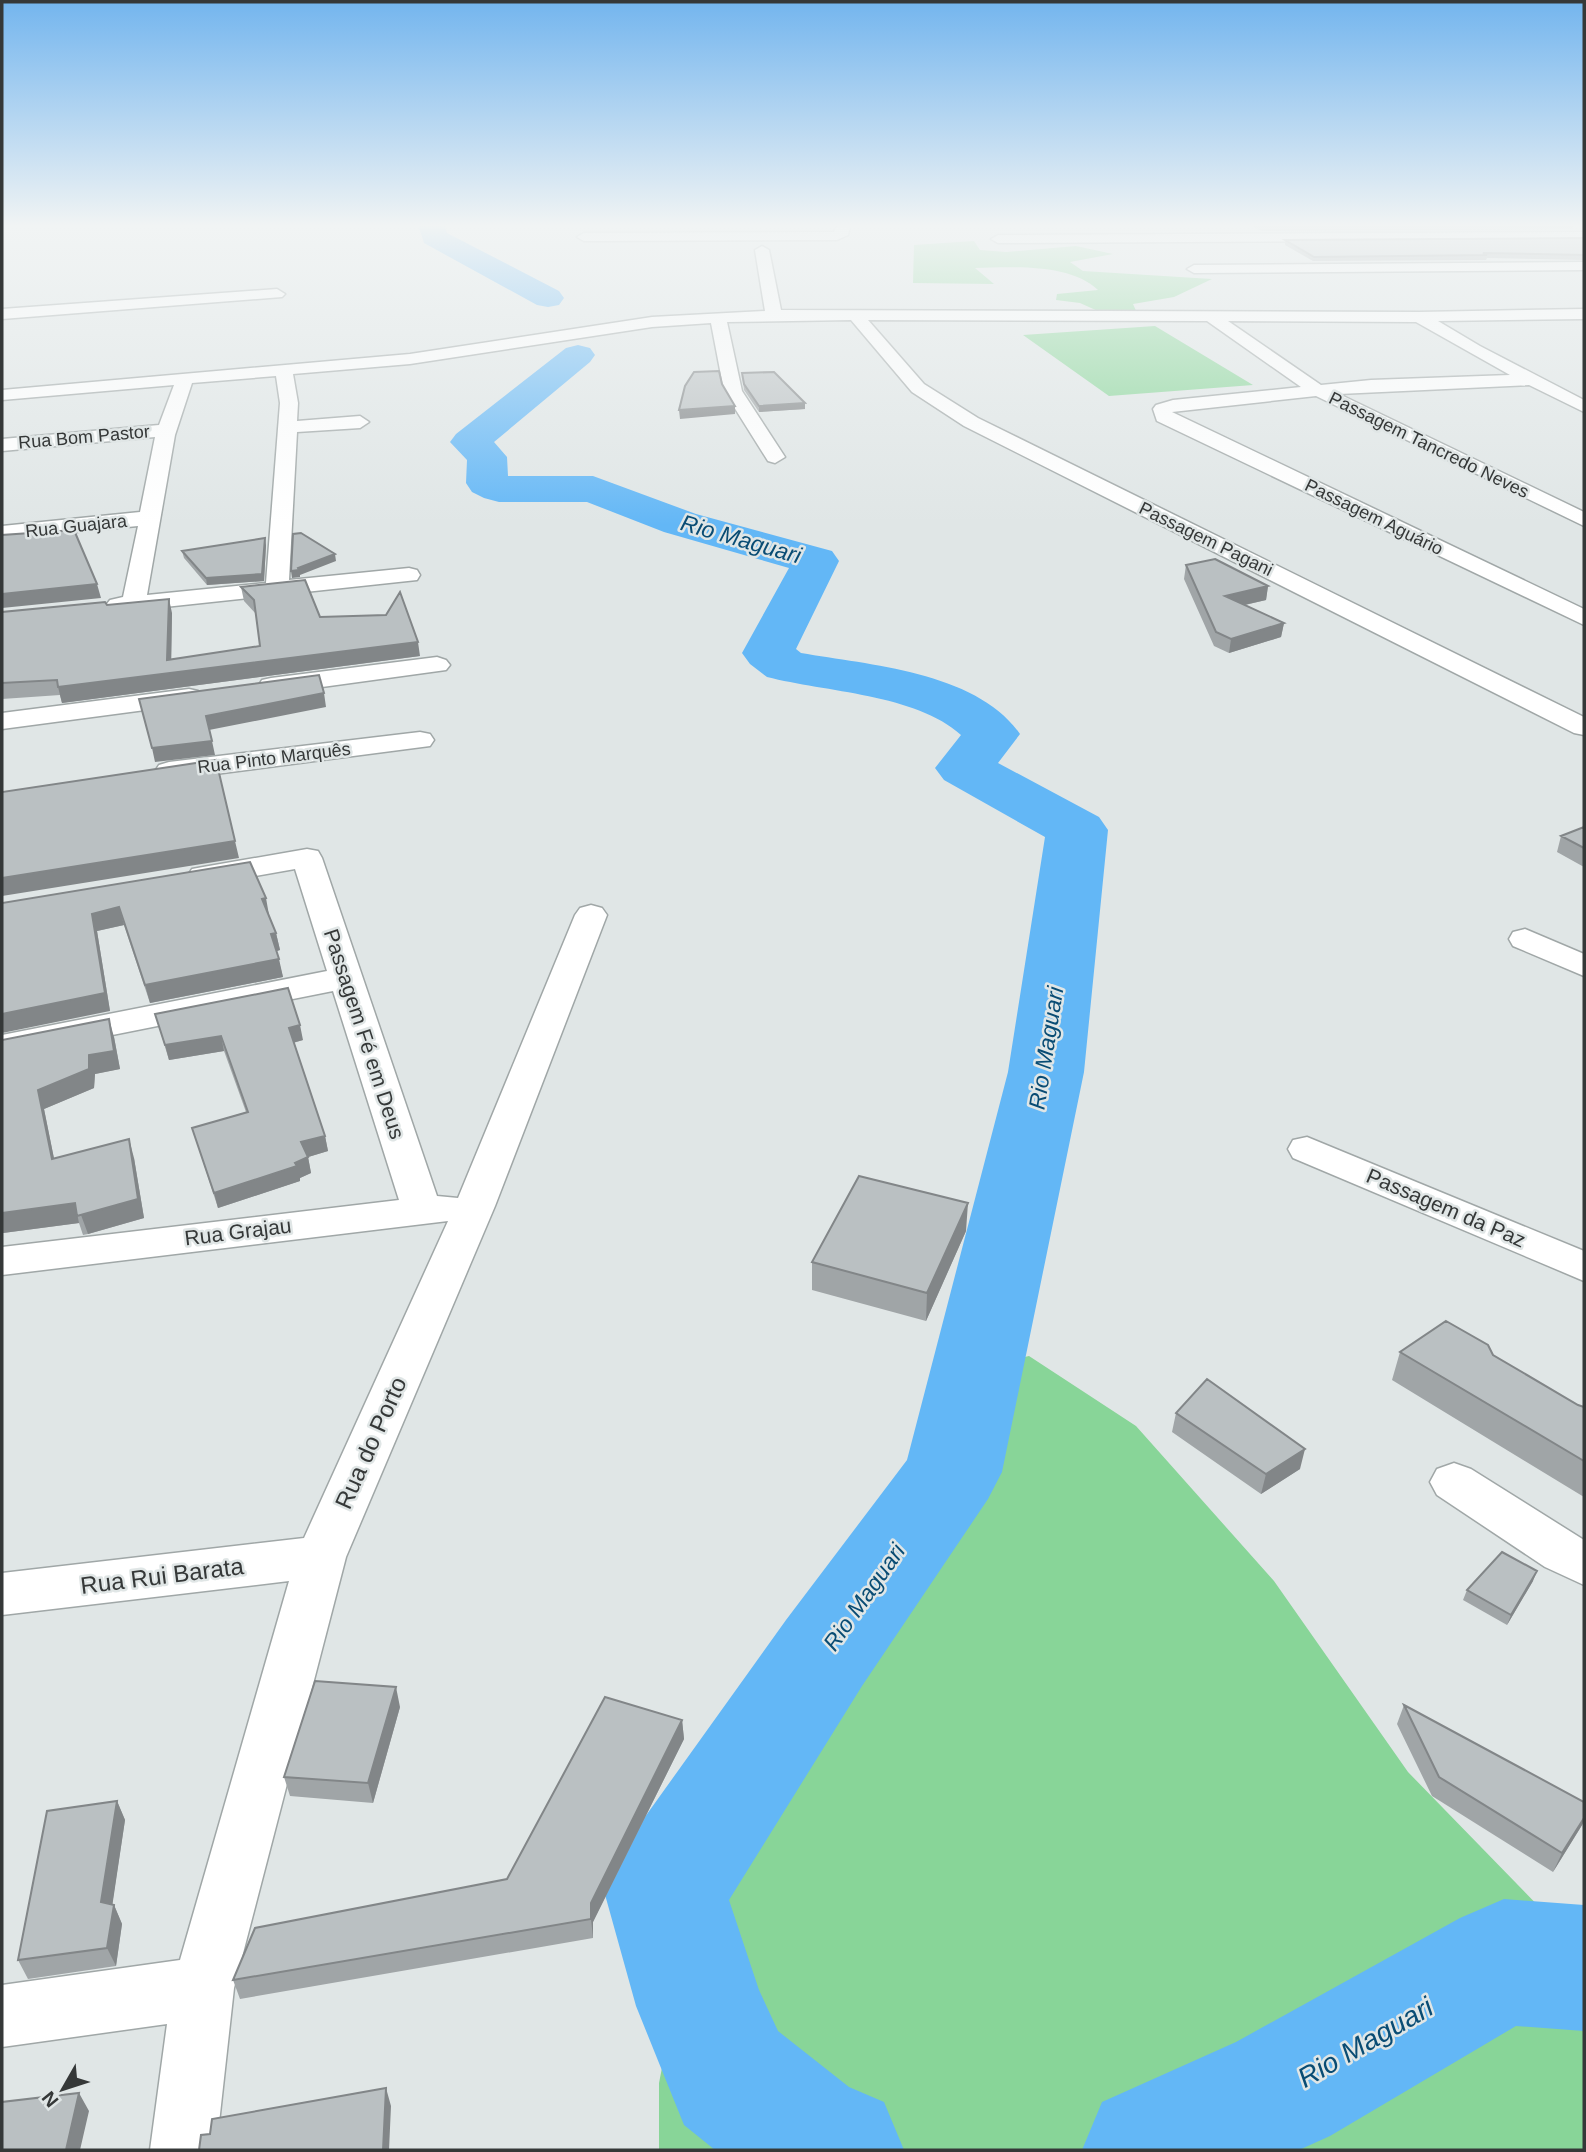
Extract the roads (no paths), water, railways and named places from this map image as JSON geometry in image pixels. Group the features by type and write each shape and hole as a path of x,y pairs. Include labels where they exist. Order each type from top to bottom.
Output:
{"street":[{"path":"2,395 284,372 481,350 637,324"},
{"path":"719,324 733,391 775,457"},
{"name":"Passagem Pagani","path":"863,324 918,388 971,422 1584,727"},
{"name":"Passagem Tancredo Neves","path":"1223,324 1316,389 1584,520"},
{"path":"1431,324 1474,350 1584,407"},
{"path":"277,588 289,403 284,372"},
{"path":"1316,389 1535,380"},
{"path":"134,603 167,430 184,381"},
{"name":"Passagem Aguário","path":"1316,389 1173,405 1162,409 1164,416 1584,618"},
{"path":"286,427 360,422"},
{"name":"Rua Bom Pastor","path":"2,445 167,430"},
{"name":"Rua Guajara","path":"2,533 149,518"},
{"path":"94,607 410,575"},
{"path":"247,690 437,665"},
{"path":"2,721 219,693"},
{"name":"Rua Pinto Marquês","path":"136,776 420,740"},
{"name":"Passagem Fé em Deus","path":"174,880 307,858 422,1210"},
{"name":"Rua do Porto","path":"183,2150 203,1988 321,1557 475,1206 591,915"},
{"path":"1525,939 1584,966"},
{"path":"2,1046 346,978"},
{"name":"Passagem da Paz","path":"1307,1149 1584,1267"},
{"name":"Rua Grajau","path":"2,1261 422,1210 475,1206"},
{"path":"1454,1482 1584,1564"},
{"name":"Rua Rui Barata","path":"2,1594 321,1557"},
{"path":"2,2016 203,1988"}],"waterway":[{"name":"Rio Maguari","path":"578,355 470,442 487,457 487,483 499,489 593,489 680,523 816,561 768,653 785,666 909,688 971,715 992,734 964,768 1077,830 1046,1072 953,1472 824,1653 665,1891 700,2006 731,2078 801,2135 836,2150"},
{"name":"Rio Maguari","path":"1150,2150 1283,2089 1504,1962 1584,1968"}]}
